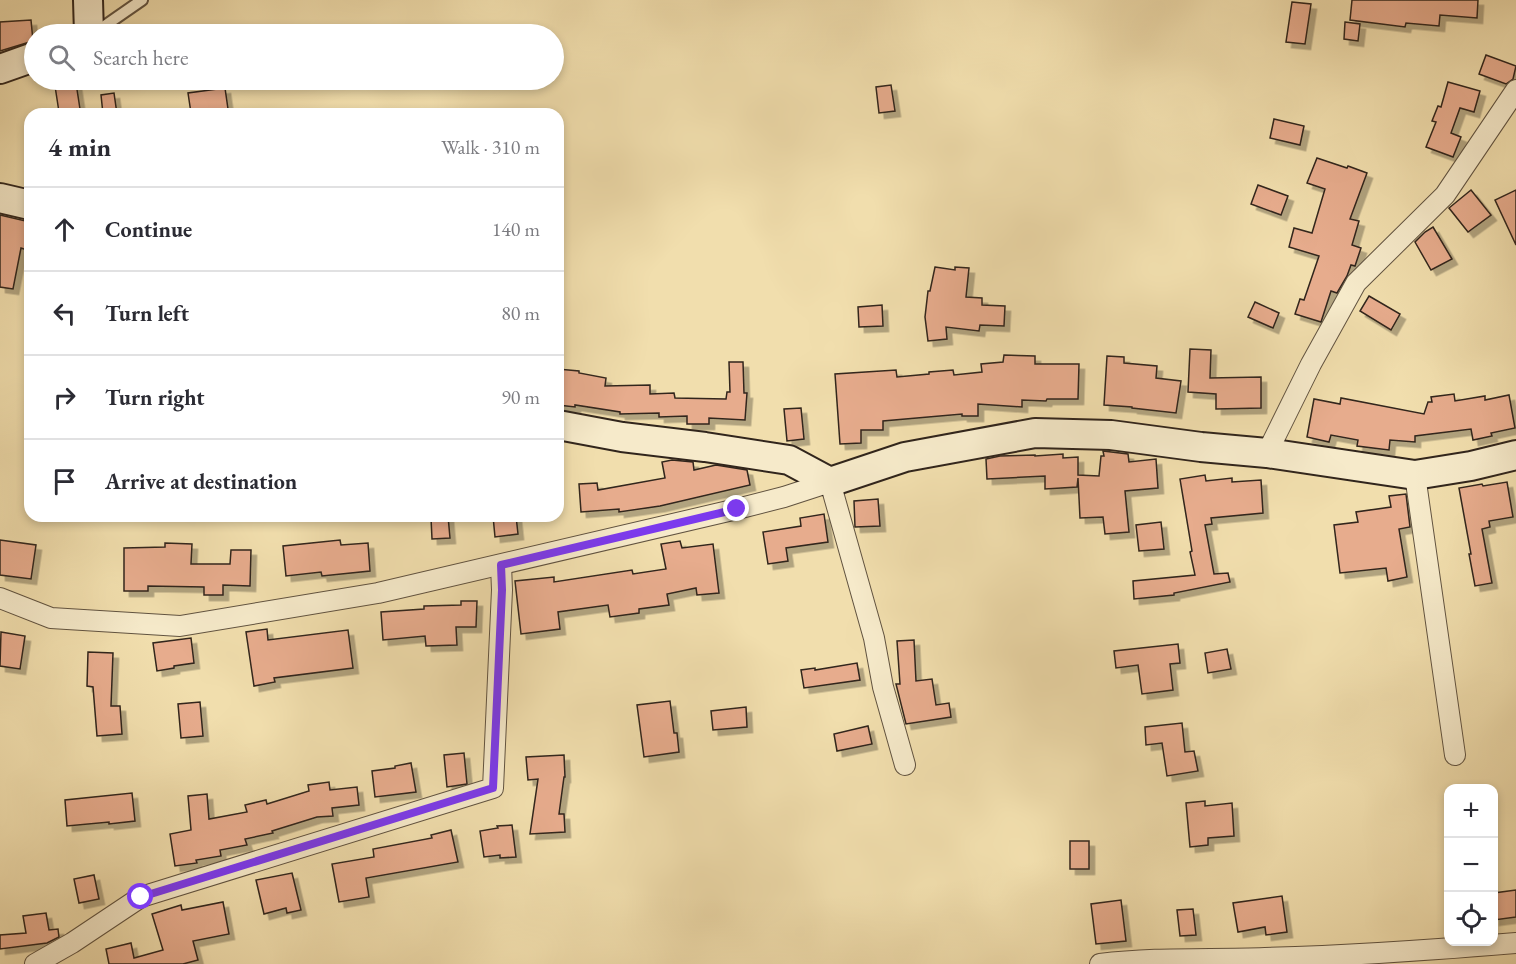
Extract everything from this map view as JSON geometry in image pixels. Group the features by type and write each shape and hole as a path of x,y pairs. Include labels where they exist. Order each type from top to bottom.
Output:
{"street":[{"path":"88,0 89,24"},
{"path":"0,69 24,61"},
{"path":"1267,453 1311,364 1356,283 1445,195 1516,90"},
{"path":"0,198 24,204"},
{"path":"564,426 622,437 789,460 830,482 874,638 883,687 905,765"},
{"path":"0,598 51,618 180,626 378,593 784,497 905,457 1035,433 1111,435 1267,453 1415,475 1471,466 1516,455"},
{"path":"1415,475 1455,755"},
{"path":"35,964 72,943 141,897 493,788 502,590 501,565"},
{"path":"1100,964 1135,960 1265,958 1428,951 1516,943"}],"lane":[{"path":"107,24 142,0"}],"building":[{"path":"1352,0 1478,0 1477,18 1440,15 1439,26 1406,23 1405,27 1350,20"},
{"path":"1292,2 1311,4 1305,44 1286,42"},
{"path":"31,20 31,24 24,24 24,44 0,51 0,22"},
{"path":"1345,22 1360,24 1358,41 1344,39"},
{"path":"1486,55 1516,66 1513,79 1506,84 1479,74"},
{"path":"1448,82 1480,91 1474,112 1460,108 1451,133 1461,137 1453,157 1426,147 1436,122 1432,121 1438,106 1441,107"},
{"path":"891,85 895,111 879,113 876,87"},
{"path":"56,90 77,90 80,108 58,108"},
{"path":"225,90 228,108 190,108 188,93"},
{"path":"114,93 116,108 102,108 101,95"},
{"path":"1274,119 1304,126 1300,145 1270,138"},
{"path":"1317,158 1367,173 1350,219 1359,221 1352,245 1361,248 1355,266 1351,265 1337,293 1331,291 1321,322 1295,314 1300,299 1304,300 1319,256 1289,247 1294,228 1312,233 1325,189 1307,183"},
{"path":"1258,185 1288,196 1281,215 1251,204"},
{"path":"1471,190 1491,215 1468,232 1449,208"},
{"path":"1516,190 1516,245 1495,200"},
{"path":"0,215 24,221 24,249 21,248 13,289 0,287"},
{"path":"1433,227 1452,259 1431,270 1415,242"},
{"path":"935,267 955,270 955,267 969,268 966,297 982,298 982,305 1005,306 1004,326 980,325 979,331 946,327 947,339 928,341 925,317 928,291 930,291"},
{"path":"1369,296 1400,314 1391,330 1360,311"},
{"path":"1255,302 1279,313 1273,328 1248,317"},
{"path":"882,305 883,326 859,327 858,307"},
{"path":"1190,349 1211,350 1210,378 1261,377 1261,408 1216,409 1216,394 1188,392"},
{"path":"1004,355 1035,356 1035,364 1079,364 1078,399 1022,400 1022,407 978,404 978,416 962,416 962,414 883,421 883,430 861,430 861,443 840,444 835,374 896,370 897,377 953,370 954,375 982,372 981,364 1003,362"},
{"path":"1107,356 1124,357 1124,363 1157,366 1156,378 1181,381 1176,413 1104,405"},
{"path":"729,362 743,362 744,393 747,393 745,420 709,418 709,424 687,424 687,416 659,417 659,413 620,414 620,412 575,405 575,407 564,406 564,370 606,378 605,386 650,385 650,394 674,393 675,398 726,399 727,392 730,392"},
{"path":"1454,394 1455,401 1485,396 1485,400 1509,395 1515,428 1473,440 1471,429 1415,436 1415,442 1390,440 1389,450 1357,446 1358,440 1331,435 1329,442 1307,437 1314,399 1340,404 1341,398 1424,414 1428,402 1432,402 1431,397"},
{"path":"801,408 804,439 787,441 784,409"},
{"path":"1103,451 1128,454 1129,462 1156,459 1158,488 1125,491 1129,532 1105,534 1103,517 1080,518 1078,478 1077,487 1045,489 1045,476 987,479 986,459 1000,456 1063,454 1063,458 1078,457 1078,475 1099,476"},
{"path":"672,460 693,462 694,470 716,465 747,470 750,485 660,506 619,512 619,509 581,512 579,484 597,483 598,490 665,478 662,462"},
{"path":"1205,475 1206,481 1232,478 1232,482 1261,480 1263,513 1211,518 1212,524 1205,525 1214,574 1228,573 1230,582 1174,593 1174,595 1134,599 1133,581 1195,575 1180,479"},
{"path":"1507,482 1513,517 1489,521 1490,527 1482,529 1492,583 1475,586 1459,488"},
{"path":"1406,494 1410,527 1399,529 1407,577 1388,581 1386,568 1340,573 1334,525 1358,522 1356,512 1391,507 1389,496"},
{"path":"878,499 880,526 855,527 854,501"},
{"path":"824,514 828,542 786,548 788,561 768,564 763,532 801,526 800,518"},
{"path":"431,522 449,522 450,538 432,539"},
{"path":"494,522 517,522 518,534 495,537"},
{"path":"1161,522 1164,549 1139,551 1136,525"},
{"path":"0,540 36,545 31,579 0,575"},
{"path":"340,540 341,545 368,543 370,571 322,576 321,572 286,576 283,546"},
{"path":"680,541 682,548 713,544 719,593 697,595 696,588 667,594 669,605 639,609 639,613 610,617 608,605 558,612 560,629 521,634 515,581 554,577 554,582 632,570 633,574 666,569 661,544"},
{"path":"165,543 192,544 191,564 230,564 231,550 251,550 250,586 223,585 223,595 204,595 204,587 148,586 148,591 124,591 124,548 165,547"},
{"path":"461,601 477,601 476,627 456,627 457,645 426,646 425,636 383,640 381,612 424,609 424,606 461,605"},
{"path":"267,629 268,640 348,630 353,668 274,678 275,682 254,686 246,632"},
{"path":"1,632 25,636 20,669 0,666"},
{"path":"191,638 194,663 157,671 153,643"},
{"path":"914,640 916,681 932,679 936,705 949,703 951,717 906,724 896,684 900,684 897,641"},
{"path":"1178,644 1180,663 1170,664 1173,690 1142,694 1138,665 1116,668 1114,651"},
{"path":"1227,649 1231,669 1208,673 1205,653"},
{"path":"88,652 113,653 111,706 120,706 122,734 97,736 93,687 87,686"},
{"path":"857,663 860,680 804,688 801,670"},
{"path":"670,701 679,752 644,757 637,705"},
{"path":"200,702 203,736 181,738 178,704"},
{"path":"746,707 747,727 713,730 711,711"},
{"path":"1182,723 1185,752 1194,751 1198,771 1167,776 1162,743 1146,745 1145,727"},
{"path":"868,726 872,744 837,751 834,734"},
{"path":"464,753 467,784 447,787 444,755"},
{"path":"564,755 565,777 559,814 564,814 565,832 530,834 538,779 528,780 526,757"},
{"path":"411,763 416,792 375,797 372,771"},
{"path":"329,782 330,790 357,787 359,805 332,808 333,816 317,817 272,831 273,833 245,839 247,845 220,850 221,856 175,866 170,834 191,830 188,796 207,794 209,819 247,812 245,805 266,800 267,804 309,791 308,785"},
{"path":"132,793 135,821 67,826 65,800"},
{"path":"1205,801 1205,806 1232,803 1234,836 1208,838 1208,845 1190,847 1186,803"},
{"path":"512,825 516,857 500,858 500,855 484,857 480,831"},
{"path":"451,830 458,862 366,878 369,897 339,902 332,864 374,857 373,849 432,838 431,835"},
{"path":"1070,841 1089,841 1089,869 1070,869"},
{"path":"292,873 301,910 287,913 286,908 264,914 256,880"},
{"path":"94,875 99,899 79,903 74,879"},
{"path":"1516,890 1516,917 1498,919 1498,892"},
{"path":"1282,896 1287,932 1266,935 1265,927 1238,932 1233,903"},
{"path":"1121,900 1126,941 1096,944 1091,904"},
{"path":"223,902 229,934 193,941 198,960 183,964 109,964 106,949 131,943 134,958 163,950 152,914 181,905 182,910"},
{"path":"1193,909 1196,935 1180,936 1177,910"},
{"path":"46,913 49,930 58,929 59,937 47,943 0,949 0,935 26,933 23,916"}],"route":[{"path":"141,897 493,788 502,590 501,565 737,509"}]}
